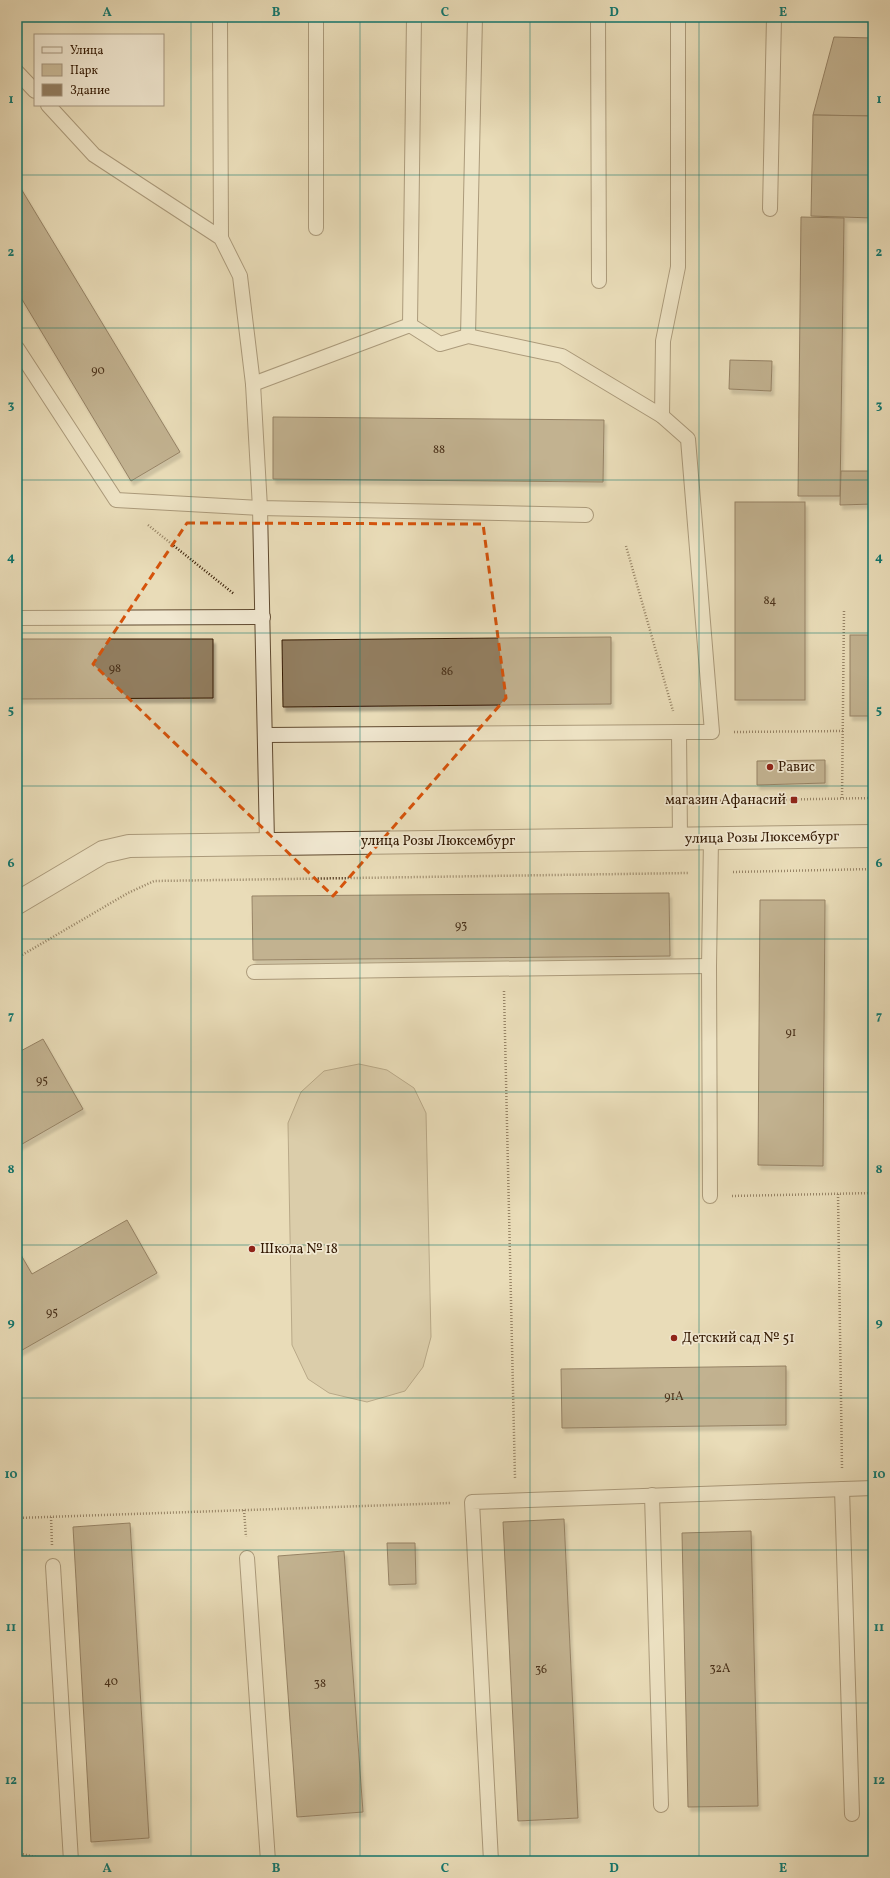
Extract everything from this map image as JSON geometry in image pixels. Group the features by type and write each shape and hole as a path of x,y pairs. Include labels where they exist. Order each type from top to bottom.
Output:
{"street":[{"name":"улица Розы Люксембург","path":"17,903 103,852 116,848 151,844 267,844 873,836"}],"lane":[{"path":"220,17 221,238 240,276 253,384 260,508 266,735 267,844"},
{"path":"316,17 316,228"},
{"path":"410,325 414,17"},
{"path":"468,336 475,17"},
{"path":"598,17 599,281"},
{"path":"662,416 663,341 678,267 678,17"},
{"path":"770,209 774,17"},
{"path":"17,72 34,91"},
{"path":"49,106 94,155 221,238"},
{"path":"253,384 410,325"},
{"path":"266,735 712,732 688,439 662,416 562,356 468,336 440,344 410,325"},
{"path":"17,348 116,500 260,508 586,515"},
{"path":"17,618 263,617"},
{"path":"679,732 680,839"},
{"path":"710,1196 709,966 711,839"},
{"path":"254,972 709,966"},
{"path":"491,1861 472,1502 873,1488"},
{"path":"842,1489 852,1814"},
{"path":"652,1495 662,1805"},
{"path":"247,1558 268,1861"},
{"path":"53,1566 71,1861"}],"path":[{"path":"147,524 263,617"},
{"path":"626,546 679,732"},
{"path":"842,798 844,611"},
{"path":"712,732 843,731"},
{"path":"680,801 873,798"},
{"path":"17,958 128,893 154,881 710,873 873,869"},
{"path":"503,969 515,1500"},
{"path":"838,1194 842,1489"},
{"path":"710,1196 873,1194"},
{"path":"17,1518 472,1502"},
{"path":"244,1510 247,1558"},
{"path":"51,1517 53,1566"},
{"path":"17,1853 52,1861"}],"highlighted area":[{"path":"187,523 483,524 506,698 333,896 93,664"}],"green space":[{"path":"359,1064 387,1070 414,1088 426,1113 431,1337 423,1367 405,1391 367,1402 329,1393 308,1379 292,1345 288,1123 301,1092 324,1071"}],"building":[{"path":"834,37 873,38 873,116 813,115"},
{"path":"813,115 873,116 873,218 811,216"},
{"path":"17,182 180,452 131,481 17,291"},
{"path":"801,217 844,218 840,496 798,496"},
{"path":"730,360 772,361 771,391 729,389"},
{"path":"273,417 604,420 603,482 273,479"},
{"path":"841,471 873,471 873,504 840,505"},
{"path":"735,502 805,502 805,700 735,700"},
{"path":"850,635 873,635 873,716 850,716"},
{"path":"611,637 611,704 283,707 282,640"},
{"path":"17,639 213,639 213,698 17,699"},
{"path":"825,760 825,783 757,785 757,761"},
{"path":"669,893 670,956 253,960 252,896"},
{"path":"760,900 825,900 823,1166 758,1165"},
{"path":"43,1039 83,1109 17,1147 17,1053"},
{"path":"127,1220 157,1273 17,1353 17,1248 32,1274"},
{"path":"786,1366 786,1425 562,1428 561,1369"},
{"path":"564,1519 578,1818 518,1821 503,1522"},
{"path":"130,1523 149,1838 91,1842 73,1527"},
{"path":"751,1531 758,1806 688,1807 682,1533"},
{"path":"387,1543 415,1543 416,1584 389,1585"},
{"path":"344,1551 363,1812 297,1817 278,1556"}],"place":[{"name":"Равис","path":"770,767"},
{"name":"магазин Афанасий","path":"794,800"},
{"name":"Школа № 18","path":"252,1249"},
{"name":"Детский сад № 51","path":"674,1338"}]}
